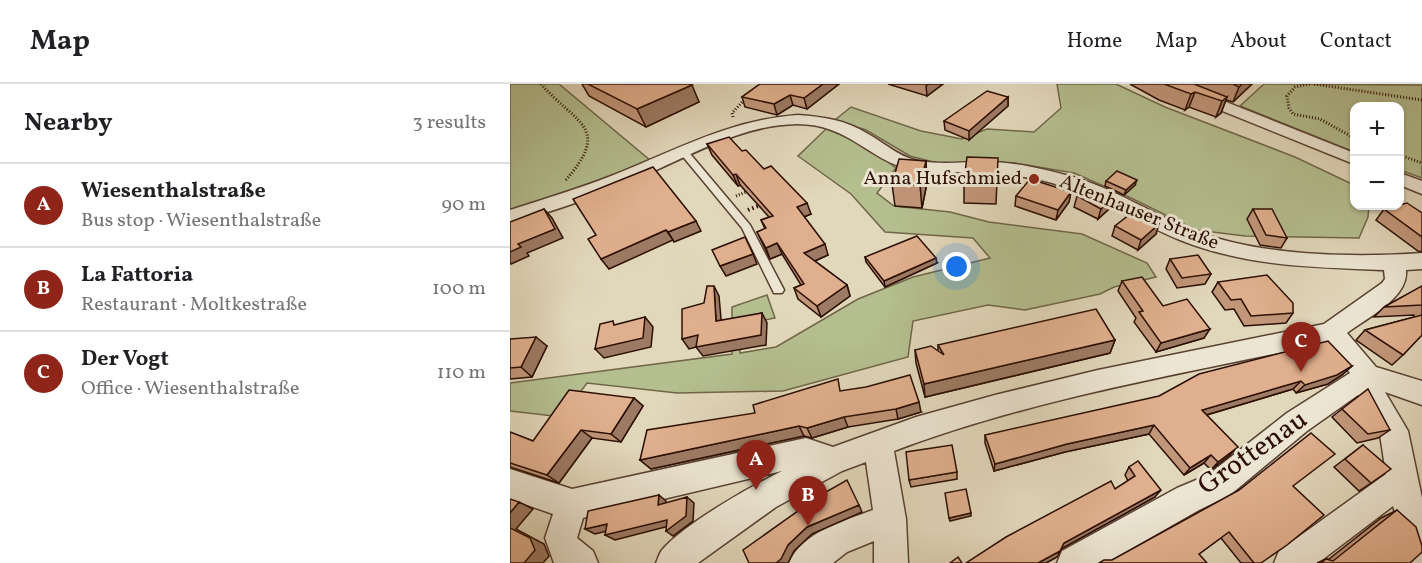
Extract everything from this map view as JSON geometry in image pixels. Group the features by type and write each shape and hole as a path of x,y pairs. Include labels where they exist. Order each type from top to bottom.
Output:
{"street":[{"path":"1168,84 1350,157"},
{"name":"Altenhauser Straße","path":"510,217 583,193 745,128 793,120 827,122 860,134 901,162 915,166 1006,168 1076,184 1179,232 1238,252 1287,259 1395,263 1422,261"},
{"path":"1404,181 1422,188"},
{"path":"673,563 700,540 765,496 832,461 916,430 1052,393 1331,332 1390,289 1396,279 1395,263"},
{"path":"1331,332 1367,375 1422,393"},
{"path":"1367,375 1367,387 1394,431 1402,482 1422,553"},
{"name":"Grottenau","path":"1074,563 1188,499 1219,485 1296,422 1367,375"},
{"path":"878,445 890,519 891,563"},
{"path":"510,483 572,505 806,452 818,454 832,461"},
{"path":"1292,563 1402,482"},
{"path":"572,505 561,538 565,551 581,563"},
{"path":"806,563 836,541 890,519"}],"lane":[{"path":"683,151 746,227 778,290"}],"path":[{"path":"541,84 586,127 589,141 587,150 575,171 562,184"},
{"path":"1350,136 1320,119 1293,114 1289,108 1287,96 1295,87 1312,84 1422,100"},
{"path":"745,128 732,116 732,113 749,94"},
{"path":"1403,156 1422,163"}],"green space":[{"path":"510,84 559,84 651,161 510,213"},
{"path":"1057,84 1116,84 1165,107 1295,157 1350,183 1350,210 1369,210 1368,217 1359,238 1245,236 1196,230 1074,173 1015,163 941,164 910,156 866,130 835,120 851,107 921,131 962,139 987,129 1034,132 1061,108"},
{"path":"1264,84 1422,85 1422,178 1404,171 1404,102 1350,102 1350,150 1240,106"},
{"path":"826,129 862,143 896,168 877,193 894,206 950,212 989,222 1082,234 1147,263 1156,277 1114,287 1100,294 1025,310 988,305 913,321 908,357 783,391 677,393 587,383 562,417 510,411 510,383 732,354 732,307 767,295 775,318 740,325 740,353 776,347 858,299 913,277 990,258 973,238 885,232 851,194 798,156"}],"building":[{"path":"588,84 689,84 692,85 637,109"},
{"path":"760,84 823,84 804,98 790,95 774,104 742,97"},
{"path":"1164,84 1194,84 1227,97 1222,101 1195,92 1191,94"},
{"path":"987,91 1008,97 969,131 944,121"},
{"path":"729,137 742,151 746,150 764,169 771,166 807,203 797,207 825,244 804,253 847,285 817,306 794,288 804,284 777,243 766,248 757,232 766,228 761,220 773,216 707,144"},
{"path":"967,157 998,158 997,182 964,181"},
{"path":"899,159 926,161 920,185 892,184"},
{"path":"653,167 696,221 668,232 666,230 601,259 588,239 596,235 573,199"},
{"path":"1117,171 1137,180 1126,190 1106,181"},
{"path":"1030,179 1071,192 1058,210 1016,196"},
{"path":"1089,187 1113,198 1101,209 1077,196"},
{"path":"1407,203 1422,213 1422,237 1385,210 1404,210 1404,204"},
{"path":"544,209 555,229 518,244 521,247 510,252 510,222"},
{"path":"1253,209 1272,209 1287,238 1266,235"},
{"path":"1134,211 1159,224 1141,240 1115,226"},
{"path":"917,236 936,258 884,281 865,257"},
{"path":"745,237 753,254 720,266 712,250"},
{"path":"1198,255 1211,274 1182,278 1170,259"},
{"path":"1267,275 1293,303 1293,313 1251,316 1241,299 1231,300 1218,282"},
{"path":"1142,277 1163,306 1187,299 1210,329 1161,343 1139,312 1143,311 1122,281"},
{"path":"707,286 714,286 716,321 762,313 761,335 696,347 698,335 682,339 682,309 704,303"},
{"path":"1422,286 1422,305 1384,307"},
{"path":"1096,309 1115,340 924,384 915,350 931,346 944,355 938,345"},
{"path":"1422,315 1422,335 1403,355 1365,330"},
{"path":"645,317 643,338 595,349 600,324 613,321 614,325"},
{"path":"536,337 521,367 510,368 510,339"},
{"path":"1328,341 1352,366 1337,375 1305,385 1301,381 1202,410 1238,447 1218,462 1211,455 1190,468 1154,425 1067,444 995,464 985,435 1159,396 1199,374"},
{"path":"910,375 919,402 896,409 844,417 807,428 799,426 640,460 647,430 755,413 753,405 838,379 840,391 866,387"},
{"path":"1368,389 1390,430 1368,434 1342,409"},
{"path":"569,390 634,398 611,434 581,430 547,475 510,463 510,432 533,441"},
{"path":"1311,433 1335,454 1293,486 1324,515 1261,563 1254,563 1229,532 1199,554 1207,563 1099,563 1112,560 1239,490"},
{"path":"952,445 957,472 909,480 906,452"},
{"path":"1363,445 1391,469 1371,483 1345,459"},
{"path":"1138,461 1161,490 1064,543 1060,551 1038,563 966,563 1006,537 1111,481 1115,489 1135,476 1129,467"},
{"path":"847,480 859,505 807,527 788,545 781,559 776,563 749,563 743,550 819,496"},
{"path":"966,489 971,513 949,518 945,493"},
{"path":"659,495 658,505 687,497 686,516 666,531 667,520 605,535 607,524 585,529 588,511"},
{"path":"510,499 519,502 510,513"},
{"path":"1397,510 1416,527 1422,546 1422,552 1410,563 1321,563 1326,559 1333,561"},
{"path":"510,528 530,538 535,550 524,563 510,563"},
{"path":"958,557 962,563 950,563"}],"place":[{"name":"Anna Hufschmied","path":"1034,179"},
{"name":"Der Vogt","path":"1301,372"},
{"name":"Wiesenthalstraße","path":"756,490"},
{"name":"La Fattoria","path":"808,526"}]}
